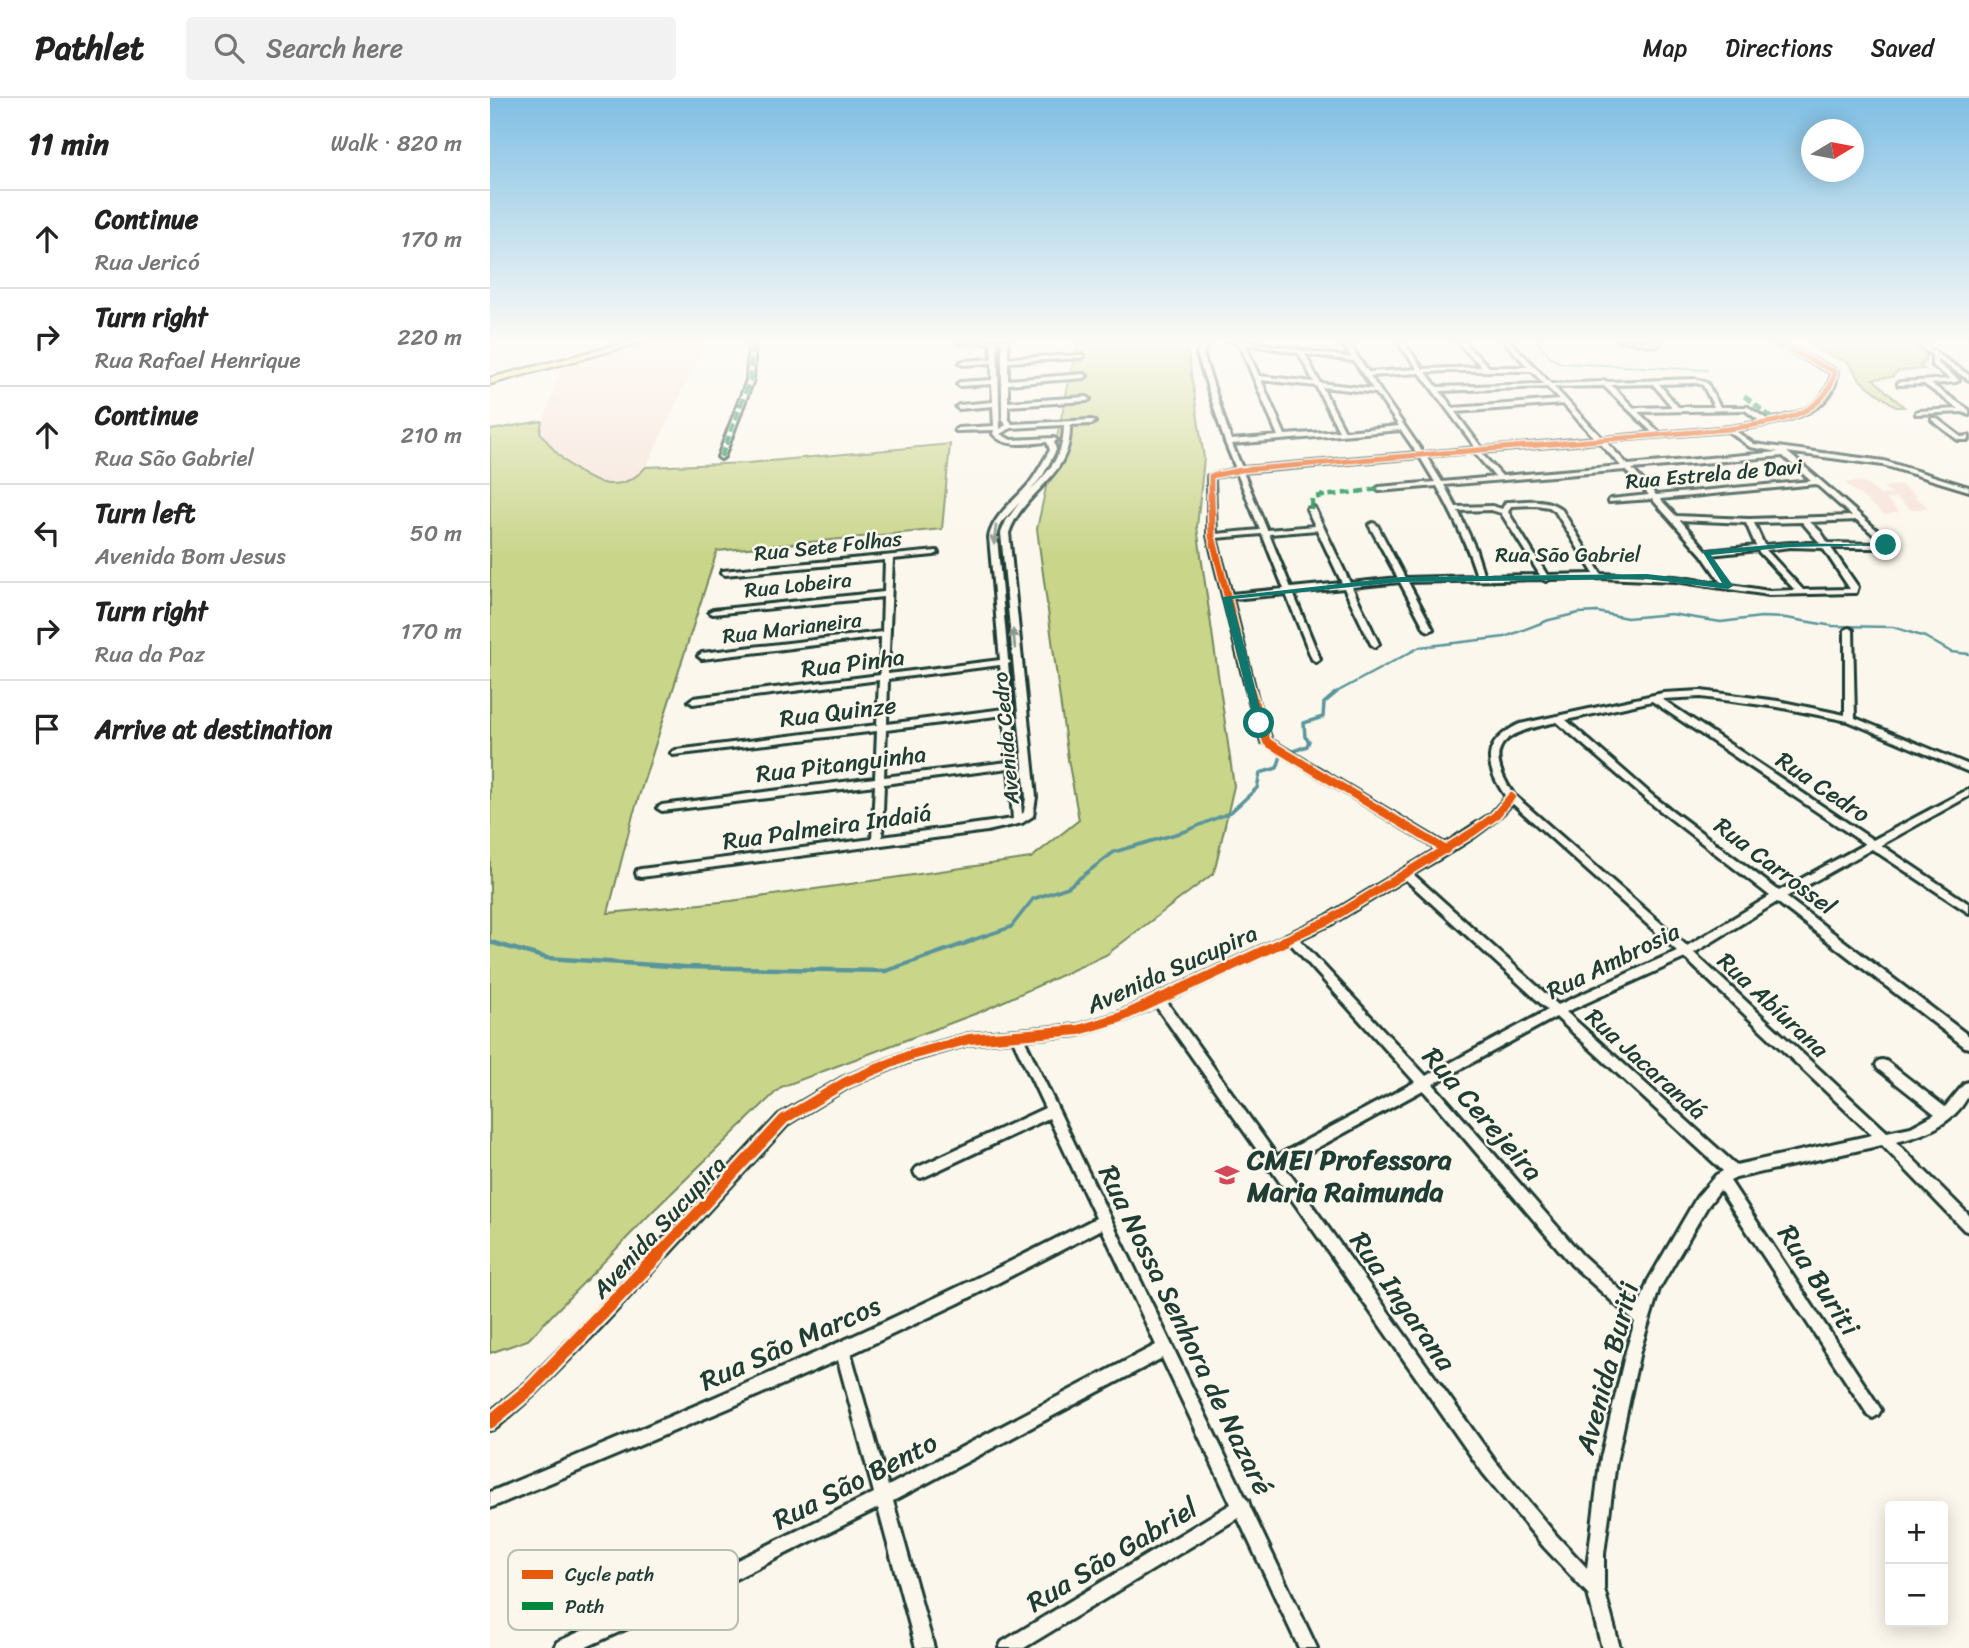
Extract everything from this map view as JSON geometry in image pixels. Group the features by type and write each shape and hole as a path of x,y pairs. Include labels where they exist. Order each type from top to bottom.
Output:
{"street":[{"path":"721,457 738,412"},
{"path":"994,412 998,438 1010,442 1068,438"},
{"path":"1005,412 1006,424 1010,426"},
{"path":"1219,412 1228,442 1316,659"},
{"path":"1272,412 1282,437"},
{"path":"1332,412 1342,432"},
{"path":"1391,412 1454,509 1474,550 1481,578"},
{"path":"1453,412 1477,450 1501,479"},
{"path":"1573,412 1674,518 1705,553 1728,586"},
{"path":"1634,412 1658,435"},
{"path":"1754,412 1766,422"},
{"path":"1446,850 1270,746 1259,723 1212,536 1211,476 1241,470 1729,429 1803,412"},
{"path":"1918,413 1929,412"},
{"path":"1959,412 1934,419 1960,439 1969,438"},
{"path":"958,430 995,431 1010,426 1092,422"},
{"name":"Avenida Cedro","path":"1050,441 1053,450 1029,495 1006,524 1007,567 1031,811 1017,821 1006,712 994,528 1029,495 1051,473 1068,438 1067,424"},
{"path":"1228,442 1401,428"},
{"path":"1729,429 1749,445 1783,453 1884,463 1969,489"},
{"path":"1379,489 1783,453 1886,542 1885,546 1790,545 1762,550 1705,553"},
{"name":"Rua Estrela de Davi","path":"1611,501 1819,482"},
{"path":"1504,512 1509,504 1551,505 1558,510 1599,576"},
{"path":"1454,509 1492,508 1504,512 1546,579"},
{"path":"1311,509 1375,644"},
{"path":"1674,518 1749,521 1859,518"},
{"path":"1803,519 1826,545"},
{"path":"1749,521 1762,550 1802,593"},
{"path":"1373,524 1429,629"},
{"path":"1212,536 1319,528"},
{"name":"Rua São Gabriel","path":"1227,597 1401,580 1599,576 1647,577 1728,586 1753,592 1854,590 1826,545"},
{"name":"Rua Sete Folhas","path":"725,573 934,553"},
{"path":"877,840 889,558"},
{"path":"995,568 1007,567"},
{"name":"Rua Lobeira","path":"713,612 887,594"},
{"path":"1849,630 1850,719"},
{"name":"Rua Marianeira","path":"702,656 886,634"},
{"name":"Rua Pinha","path":"693,701 1017,661"},
{"path":"1511,797 1496,771 1494,751 1497,741 1507,732 1558,718 1654,698 1701,694 1778,704 1850,719 1969,769"},
{"name":"Rua Cedro","path":"1654,698 1969,909"},
{"name":"Rua Quinze","path":"676,753 1006,712"},
{"name":"Rua Carrossel","path":"1558,718 1651,799 1777,897 1841,942 1969,1043"},
{"name":"Rua Pitanguinha","path":"662,808 1027,762"},
{"name":"Rua Ambrosia","path":"1273,1165 1557,1011 1686,951 1777,897 1969,792"},
{"name":"Avenida Sucupira","path":"490,1422 531,1388 595,1323 784,1119 846,1082 908,1056 969,1039 1091,1028 1158,999 1329,920 1446,850 1495,816 1511,797"},
{"name":"Rua Abíurana","path":"1511,797 1686,951 1886,1140 1969,1225"},
{"name":"Rua Palmeira Indaiá","path":"641,873 1017,821"},
{"name":"Rua Jacarandá","path":"1406,874 1557,1011 1728,1176"},
{"name":"Rua Cerejeira","path":"1291,937 1425,1084 1577,1260 1642,1319"},
{"name":"Rua Ingarana","path":"1158,999 1489,1467 1550,1541 1595,1589"},
{"name":"Rua Nossa Senhora de Nazaré","path":"1016,1035 1308,1648"},
{"path":"1882,1065 1946,1115"},
{"path":"1728,1176 1913,1132 1946,1115 1969,1087"},
{"path":"921,1172 1052,1111"},
{"name":"Avenida Buriti","path":"1611,1648 1595,1589 1598,1527 1608,1462 1642,1319 1653,1286 1702,1202 1728,1176"},
{"name":"Rua Buriti","path":"1728,1176 1873,1410"},
{"name":"Rua São Marcos","path":"490,1500 843,1350 1044,1254 1104,1222"},
{"name":"Rua São Bento","path":"738,1569 886,1498 1164,1349"},
{"path":"843,1350 886,1498 925,1648"},
{"name":"Rua São Gabriel","path":"1008,1648 1242,1506"},
{"name":"Rua São Bento","path":"563,1648 605,1630"}],"shaded area":[{"path":"546,412 672,412 646,467 633,481 612,486 569,468 540,432"},
{"path":"1862,481 1881,495 1892,494 1883,487 1901,485 1928,507 1911,510 1896,498 1886,499 1899,512 1885,515 1845,483"}],"green space":[{"path":"1062,412 1197,412 1204,458 1197,527 1234,786 1214,873 1106,955 980,1012 781,1087 653,1211 528,1340 490,1353 490,430 542,421 540,432 561,458 574,469 588,478 617,484 632,479 646,467 748,463 950,444 942,529 717,551 633,815 608,913 731,901 1031,858 1079,820 1068,759 1037,529"}],"waterway":[{"path":"1333,694 1420,647 1505,637 1549,620 1579,613 1597,612 1627,618 1671,614 1721,622 1761,617 1786,618 1833,626 1893,627 1925,637 1951,652 1969,654"},
{"path":"967,942 1011,927 1033,899 1068,887 1114,852 1186,831 1231,812 1257,788 1260,773 1277,768 1281,756 1307,746 1309,741 1305,737 1304,723 1323,717 1324,703 1337,692"},
{"path":"490,942 547,958 684,967 886,971 972,941"}],"marked path":[{"path":"721,457 738,412"},
{"path":"1765,412 1775,420"},
{"path":"1311,509 1312,499 1318,496 1379,489"}],"cycle path":[{"path":"1446,850 1267,742 1254,703 1212,536 1211,476 1241,470 1729,429 1802,412"},
{"path":"490,1422 531,1388 595,1323 784,1119 846,1082 908,1056 969,1039 1079,1030 1119,1018 1329,920 1473,832 1495,816 1511,797"}],"place":[{"name":"CMEI Professora Maria Raimunda","path":"1227,1175"}],"route":[{"path":"1259,723 1227,597 1401,580 1481,578 1647,577 1728,586 1705,553 1762,550 1790,545 1886,545"}]}
